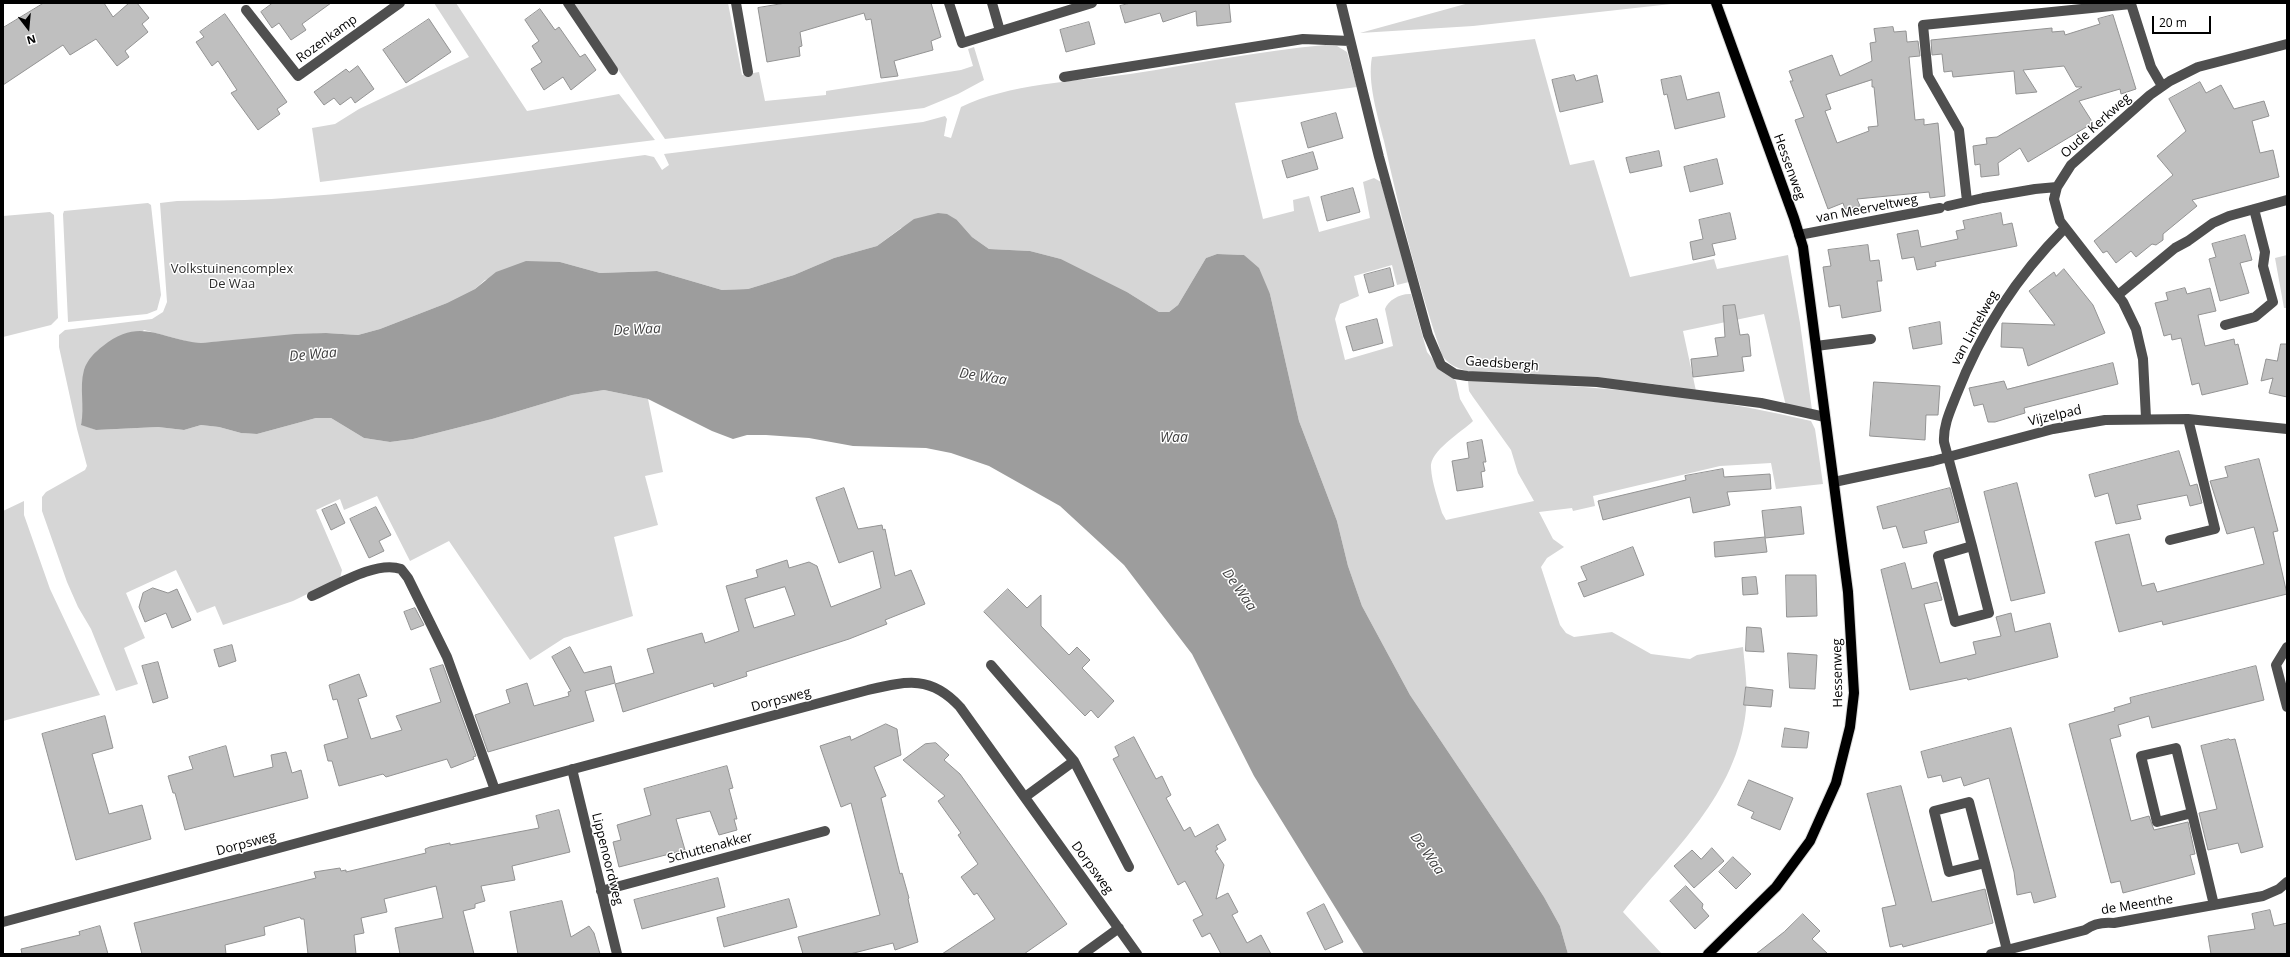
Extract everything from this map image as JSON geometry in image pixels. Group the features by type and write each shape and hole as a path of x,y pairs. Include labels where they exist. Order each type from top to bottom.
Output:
{"main road":[{"name":"Hessenweg","path":"1708,954 1776,887 1810,841 1836,783 1850,727 1854,693 1848,592 1816,346 1799,235 1716,3"}],"street":[{"name":"Rozenkamp","path":"246,10 298,76 400,3"},
{"path":"568,3 613,70"},
{"path":"736,3 748,72"},
{"path":"949,3 962,43 1092,3"},
{"path":"992,3 1000,31"},
{"name":"Gaedsbergh","path":"1341,3 1379,157 1428,335 1442,365 1455,374 1467,376 1612,384 1761,403 1825,417"},
{"path":"1967,201 1959,130 1928,76 1923,25 2131,4 2151,67 2162,86"},
{"path":"1064,77 1303,39 1350,41"},
{"name":"Oude Kerkweg","path":"2146,418 2143,359 2140,342 2132,320 2118,295 2057,216 2054,199 2057,187 2071,165 2162,86 2198,67 2287,44"},
{"name":"van Meerveltweg","path":"1799,235 1960,205 1967,201 2035,189 2057,187"},
{"path":"2118,295 2175,248 2188,241 2213,223 2254,209 2287,200"},
{"path":"2225,325 2255,317 2273,302 2263,266 2265,252 2254,209"},
{"name":"van Lintelweg","path":"1972,546 1938,556 1955,622 1989,613 1972,546 1948,457 1943,430 1965,373 2010,291 2038,256 2065,228"},
{"path":"1816,346 1871,339"},
{"name":"Vijzelpad","path":"1834,482 1948,457 2081,423 2146,418 2188,420 2287,429"},
{"path":"2170,540 2215,529 2188,420"},
{"path":"312,596 366,572 389,566 401,569 408,578 447,657 495,790"},
{"path":"2287,646 2276,664 2287,706"},
{"path":"991,665 1074,761 1129,867"},
{"name":"Dorpsweg","path":"3,922 868,690 914,682 938,688 956,702 1137,954"},
{"path":"2192,814 2157,822 2141,756 2176,748 2192,814 2214,905"},
{"path":"1025,797 1074,761"},
{"name":"Lippenoordweg","path":"572,769 601,891 618,954"},
{"path":"1985,863 1949,872 1934,811 1969,802 1985,863 2007,950"},
{"name":"Schuttenakker","path":"601,891 825,831"},
{"name":"de Meenthe","path":"1991,954 2085,930 2091,926 2107,922 2114,923 2271,894 2287,882"},
{"path":"1082,954 1119,928"}],"green space":[{"path":"434,3 456,3 527,111 619,94 655,140 320,182 312,128 335,124 359,109 469,57"},
{"path":"573,3 728,3 742,75 759,72 765,101 826,95 826,91 961,70 973,66 968,49 974,47 984,80 958,94 924,108 665,139"},
{"path":"1469,3 1680,3 1473,26 1360,33"},
{"path":"1535,39 1570,165 1594,160 1630,277 1714,259 1717,269 1788,255 1800,323 1812,410 1786,406 1764,314 1683,331 1696,391 1612,379 1470,372 1454,366 1442,355 1425,302 1396,195 1372,88 1372,57"},
{"path":"1325,45 1337,46 1347,52 1357,87 1235,103 1263,219 1294,211 1293,200 1309,196 1319,232 1370,218 1363,182 1374,178 1381,182 1409,282 1397,285 1392,265 1354,276 1359,296 1340,304 1335,319 1345,360 1393,346 1385,309 1395,298 1411,294 1427,352 1436,363 1456,381 1460,399 1473,421 1447,442 1435,455 1432,462 1431,468 1434,485 1442,513 1446,520 1534,501 1518,473 1511,450 1469,391 1468,381 1509,381 1681,397 1746,407 1811,421 1815,429 1823,484 1776,489 1771,463 1720,466 1593,496 1595,506 1573,511 1572,508 1539,512 1553,539 1564,547 1547,558 1541,567 1560,625 1566,633 1574,637 1612,632 1651,654 1690,659 1697,655 1743,647 1747,702 1740,741 1730,769 1700,820 1623,912 1662,954 1568,954 1560,926 1544,897 1410,695 1362,606 1348,566 1337,521 1299,421 1270,294 1244,255 1217,254 1206,258 1178,305 1169,312 1159,312 1127,292 1061,259 1030,251 989,249 972,237 957,220 901,228 877,246 834,258 794,275 748,289 722,290 657,271 600,273 560,262 485,280 475,289 447,303 380,329 358,335 326,333 201,343 189,342 144,330 82,392 84,411 81,424 96,430 158,427 184,430 201,425 219,427 241,433 257,434 316,418 331,418 364,438 390,442 413,439 492,419 572,395 604,390 648,399 663,472 645,476 658,525 614,537 633,616 564,638 530,660 449,541 410,561 377,496 344,510 340,499 316,510 342,570 340,578 293,601 223,625 215,606 197,613 176,570 126,593 145,638 124,648 138,684 116,691 91,629 78,607 67,582 42,511 42,497 46,492 85,470 87,466 77,429 59,347 59,335 65,330 152,319 163,312 167,302 160,203 177,201 272,199 330,195 466,180 645,155 654,157 662,170 669,165 664,154 923,122 945,116 947,119 944,136 951,138 961,107 979,99 999,93 1043,84 1130,74 1251,54"},
{"name":"Volkstuinencomplex De Waa","path":"148,203 151,205 161,295 157,310 147,314 68,322 64,211"},
{"path":"50,212 54,215 58,318 51,325 3,337 3,216"},
{"path":"2287,255 2287,308 2284,308 2275,258"},
{"path":"24,501 24,515 50,589 100,695 3,721 3,511"}],"water":[{"name":"Waa","path":"938,213 947,214 957,220 972,237 989,249 1030,251 1061,259 1127,292 1159,312 1169,312 1178,305 1206,258 1217,254 1244,255 1259,268 1270,294 1299,421 1337,521 1348,566 1362,606 1410,695 1544,897 1560,926 1568,954 1364,954 1254,776 1192,654 1124,565 1060,506 989,466 951,453 926,448 853,446 809,438 766,435 747,435 733,439 712,431 648,399 604,390 572,395 492,419 413,439 390,442 364,438 331,418 316,418 257,434 241,433 219,427 201,425 184,430 158,427 96,430 81,425 83,377 87,363 103,346 116,337 129,332 151,332 201,343 295,334 326,333 358,335 380,329 447,303 475,289 496,272 526,261 560,262 600,273 657,271 722,290 748,289 794,275 834,258 877,246 914,219"}],"building":[{"path":"44,3 104,3 113,17 129,3 137,3 149,18 142,24 148,32 125,51 129,57 117,66 96,39 70,55 63,45 3,85 3,28"},
{"path":"273,3 331,3 302,24 306,30 291,40 279,23 272,28 261,12"},
{"path":"786,3 931,3 941,37 931,41 933,50 894,61 898,76 881,78 871,19 866,20 864,13 800,32 802,46 799,47 800,56 767,62 758,8"},
{"path":"1131,3 1229,3 1231,22 1197,26 1196,11 1163,22 1160,13 1125,23 1120,6"},
{"path":"540,9 555,30 559,27 580,57 585,54 596,70 571,90 563,77 544,90 531,69 542,62 532,46 539,41 525,20"},
{"path":"225,14 287,102 277,109 280,114 258,130 231,93 237,90 218,61 212,66 196,42 204,37 200,32"},
{"path":"2113,15 2136,89 2121,94 2120,89 2079,101 2093,123 2028,162 2020,148 1998,163 1999,175 1981,177 1980,164 1975,165 1973,146 1987,144 1986,138 1997,137 2082,87 2076,87 2064,66 2023,70 2037,92 2016,94 2014,71 1953,77 1952,71 1944,72 1942,54 1932,55 1931,40 2052,28 2052,32 2064,31 2065,35 2100,24 2098,19"},
{"path":"429,19 451,52 406,83 383,50"},
{"path":"1089,22 1095,44 1066,52 1060,30"},
{"path":"1893,27 1894,32 1906,31 1907,42 1918,41 1920,56 1909,57 1915,120 1924,119 1924,125 1938,123 1945,196 1930,198 1929,192 1857,199 1860,206 1845,209 1843,203 1828,209 1795,120 1804,117 1790,81 1793,81 1789,71 1832,55 1840,76 1872,61 1870,43 1876,42 1874,29","holes":["1872,80 1872,87 1874,87 1878,126 1868,127 1869,131 1837,143 1825,111 1831,109 1826,95"]},
{"path":"358,66 374,89 355,103 351,97 340,105 334,98 324,105 314,92 346,69 349,72"},
{"path":"1574,75 1576,81 1597,75 1603,102 1560,112 1552,80"},
{"path":"1681,76 1687,100 1719,92 1725,117 1675,129 1667,94 1664,95 1661,80"},
{"path":"2200,82 2206,93 2221,85 2234,109 2264,101 2269,116 2252,121 2260,153 2273,150 2279,177 2192,200 2197,206 2163,234 2163,240 2156,245 2152,244 2136,257 2131,251 2116,263 2107,251 2103,253 2094,241 2173,175 2157,156 2186,131 2169,99"},
{"path":"1336,113 1343,138 1308,148 1301,123"},
{"path":"1659,151 1662,166 1630,173 1626,158"},
{"path":"1313,152 1318,169 1287,178 1282,161"},
{"path":"1717,159 1723,184 1690,192 1684,167"},
{"path":"1353,188 1360,212 1327,221 1321,197"},
{"path":"1730,213 1736,239 1712,244 1715,255 1693,260 1690,242 1703,239 1699,220"},
{"path":"2001,213 2003,225 2012,223 2017,246 1935,262 1936,266 1917,270 1914,257 1902,259 1897,234 1918,230 1921,247 1958,239 1956,231 1965,229 1963,221"},
{"path":"2245,235 2252,260 2240,263 2249,293 2220,301 2209,259 2216,257 2212,244"},
{"path":"1868,245 1870,261 1879,260 1882,281 1877,281 1881,311 1842,318 1840,305 1829,307 1823,267 1831,266 1828,250"},
{"path":"1390,268 1394,286 1369,293 1364,275"},
{"path":"2064,269 2093,305 2105,333 2028,366 2023,348 2001,347 2002,323 2055,325 2029,291 2054,272 2056,276"},
{"path":"2185,288 2187,294 2210,288 2216,311 2198,315 2205,346 2234,339 2235,345 2238,344 2248,384 2202,395 2199,383 2192,385 2181,338 2172,340 2171,334 2164,336 2155,303 2168,300 2166,293"},
{"path":"1735,305 1740,335 1748,334 1749,336 1751,356 1742,357 1744,371 1693,377 1691,359 1718,356 1715,338 1725,337 1723,306"},
{"path":"1377,319 1383,343 1353,351 1346,327"},
{"path":"1940,322 1942,344 1913,349 1909,328"},
{"path":"2281,344 2287,344 2287,397 2269,393 2273,378 2261,381 2266,359 2277,361"},
{"path":"2113,363 2118,384 2024,408 2025,413 1995,422 1988,422 1983,404 1974,406 1969,388 2004,381 2007,389"},
{"path":"1874,382 1940,386 1938,415 1926,415 1925,440 1870,436"},
{"path":"1482,440 1486,462 1483,462 1485,471 1481,472 1483,487 1457,491 1452,461 1469,458 1467,443"},
{"path":"2179,451 2190,486 2197,484 2202,503 2190,506 2187,495 2137,505 2141,519 2116,524 2108,493 2095,497 2089,475"},
{"path":"2259,459 2278,531 2273,532 2287,594 2163,625 2162,621 2119,632 2095,542 2129,534 2142,586 2154,583 2157,592 2264,564 2254,527 2227,534 2210,481 2228,477 2225,467"},
{"path":"1723,469 1724,477 1770,474 1771,489 1727,492 1730,505 1693,513 1690,497 1603,520 1598,501 1686,480 1685,476"},
{"path":"2017,483 2045,593 2011,601 1984,492"},
{"path":"844,488 858,529 882,525 883,530 885,529 895,576 911,570 925,604 885,620 887,624 849,639 746,672 747,676 714,687 713,683 623,712 615,684 654,673 647,649 702,633 705,643 739,631 726,586 758,577 756,570 787,560 789,568 809,562 817,566 831,607 881,588 873,551 839,563 816,498","holes":["785,587 795,615 754,628 745,599"]},
{"path":"1950,488 1959,522 1924,531 1927,543 1903,548 1896,526 1883,529 1877,507"},
{"path":"336,504 345,523 331,530 322,510"},
{"path":"376,507 391,535 379,541 384,551 369,558 350,519"},
{"path":"1801,507 1804,534 1765,538 1767,552 1715,557 1714,542 1765,537 1762,511"},
{"path":"1633,547 1644,575 1584,597 1578,583 1587,580 1581,567"},
{"path":"1905,563 1912,589 1937,582 1942,600 1924,604 1940,663 1976,654 1973,642 2001,636 1996,617 2011,613 2015,632 2050,623 2058,657 1968,680 1967,678 1910,690 1881,570"},
{"path":"1786,575 1816,575 1817,616 1787,617"},
{"path":"1756,577 1758,594 1743,595 1742,578"},
{"path":"153,588 168,593 177,589 191,620 172,628 166,613 145,622 139,607 143,593"},
{"path":"1008,589 1027,608 1041,595 1041,626 1069,655 1077,647 1090,660 1082,668 1114,701 1098,718 1091,710 1085,716 984,612"},
{"path":"415,608 424,625 411,630 404,612"},
{"path":"1747,627 1761,628 1764,652 1746,651"},
{"path":"232,645 236,661 219,667 214,650"},
{"path":"570,647 584,673 611,666 615,683 585,691 594,721 488,752 475,715 510,703 506,690 527,683 534,706 569,696 568,692 571,691 552,657"},
{"path":"1788,653 1817,655 1815,689 1790,688"},
{"path":"158,662 168,698 153,703 142,666"},
{"path":"443,665 476,756 473,757 474,759 451,768 447,759 386,777 383,774 339,786 332,761 328,761 324,745 348,738 337,699 333,700 329,685 359,674 367,696 358,699 371,739 402,730 396,716 441,702 430,669"},
{"path":"2256,666 2264,700 2152,728 2149,716 2118,725 2121,736 2110,739 2131,821 2149,816 2154,830 2188,822 2195,854 2190,855 2195,874 2123,893 2120,881 2111,883 2069,724 2115,711 2114,708 2131,703 2130,698"},
{"path":"1746,687 1773,690 1771,707 1744,705"},
{"path":"105,716 113,748 92,754 109,814 142,805 151,839 76,860 42,734"},
{"path":"886,724 897,729 901,755 874,767 886,796 881,798 900,874 902,873 909,898 918,942 895,950 893,943 850,954 803,954 798,937 880,915 851,803 841,807 820,746 850,736 851,740"},
{"path":"1785,728 1809,732 1807,748 1782,747"},
{"path":"2011,728 2056,897 2034,903 2031,892 2017,895 2014,872 1989,778 1964,786 1961,777 1943,782 1941,775 1928,778 1921,752"},
{"path":"1134,737 1156,779 1162,776 1171,795 1166,798 1184,831 1190,827 1195,837 1218,824 1226,840 1216,846 1218,849 1215,851 1224,865 1216,899 1228,893 1238,912 1232,915 1247,943 1261,935 1271,954 1221,954 1210,933 1202,937 1193,920 1203,915 1185,881 1178,885 1113,759 1119,756 1115,747"},
{"path":"2229,739 2235,739 2263,847 2241,853 2238,843 2208,850 2199,813 2217,809 2201,746"},
{"path":"936,743 949,755 944,760 960,774 1067,924 1024,954 942,954 995,919 977,893 974,895 961,877 978,864 958,835 961,833 938,801 945,796 903,760 925,744"},
{"path":"226,746 234,777 273,767 271,755 286,752 292,773 301,770 308,798 185,830 175,793 173,793 168,776 193,769 189,757"},
{"path":"727,766 733,788 729,789 737,819 734,819 737,830 719,835 710,811 676,819 685,850 619,867 613,842 621,840 617,825 651,815 644,789"},
{"path":"1749,780 1793,798 1780,830 1751,818 1754,812 1738,805"},
{"path":"1901,786 1932,902 1985,889 1993,923 1903,947 1902,944 1890,947 1882,908 1896,905 1867,794"},
{"path":"559,810 570,852 512,866 515,880 481,886 485,901 475,904 475,908 463,911 474,954 400,954 395,928 443,918 436,886 384,899 387,912 361,918 364,933 354,935 356,954 308,954 304,919 301,919 300,917 264,927 265,935 225,945 226,954 142,954 134,923 316,878 314,872 340,868 341,871 346,870 346,872 426,853 425,849 430,847 450,843 450,845 539,828 536,816"},
{"path":"1712,848 1724,861 1694,888 1674,866 1692,850 1701,859"},
{"path":"1733,857 1751,874 1736,889 1719,872"},
{"path":"718,878 725,907 642,929 634,900"},
{"path":"1686,886 1703,904 1702,908 1709,916 1695,929 1670,901"},
{"path":"789,899 797,927 724,947 717,918"},
{"path":"562,901 571,937 589,926 594,933 600,954 518,954 510,912"},
{"path":"1324,904 1343,942 1325,950 1307,913"},
{"path":"2270,910 2274,926 2287,923 2287,954 2211,954 2208,936 2255,929 2252,914"},
{"path":"1803,914 1820,931 1812,939 1828,954 1756,954 1784,932"},
{"path":"100,926 108,954 22,954 21,949 80,935 79,932"}],"water label":[{"name":"De Waa","path":"637,330"},
{"name":"De Waa","path":"313,355"},
{"name":"De Waa","path":"983,377"},
{"name":"De Waa","path":"1239,590"},
{"name":"De Waa","path":"1427,854"}]}
